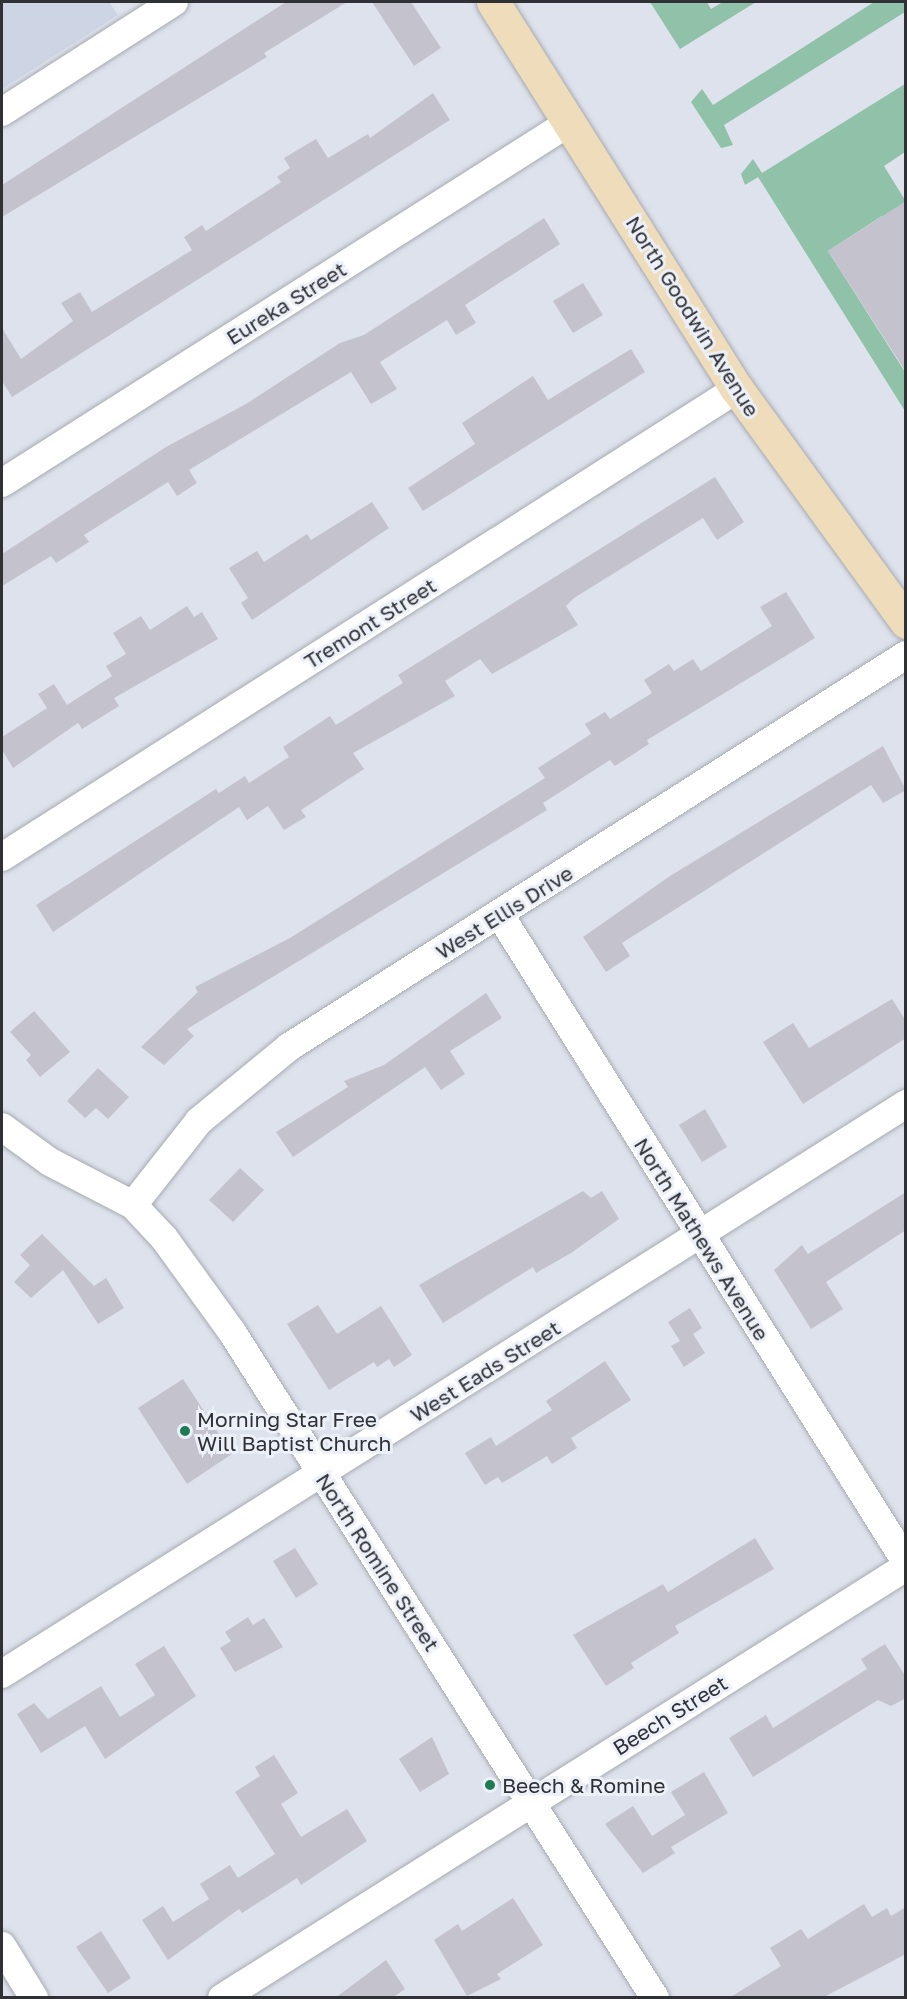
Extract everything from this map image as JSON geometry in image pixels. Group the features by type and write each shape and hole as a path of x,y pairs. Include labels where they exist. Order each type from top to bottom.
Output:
{"street":[{"path":"2,112 174,2"},
{"name":"North Goodwin Avenue","path":"493,2 737,389 906,622"},
{"name":"Eureka Street","path":"2,483 570,122"},
{"name":"Tremont Street","path":"2,857 737,389"},
{"name":"West Ellis Drive","path":"133,1205 200,1121 243,1082 289,1047 906,655"},
{"name":"North Mathews Avenue","path":"500,915 906,1562"},
{"name":"West Eads Street","path":"2,1674 906,1104"},
{"name":"North Romine Street","path":"2,1127 50,1162 133,1205 232,1332 655,1998"},
{"name":"Beech Street","path":"222,1998 906,1567"},
{"path":"2,1946 34,1998"}],"shaded area":[{"path":"2,2 109,2 118,15 2,89"}],"green space":[{"path":"650,2 707,2 711,9 723,2 756,2 680,49"},
{"path":"874,2 905,2 905,12 724,125 733,145 721,148 691,102 702,89 713,105"},
{"path":"905,84 905,152 884,166 905,200 905,252 882,216 828,251 905,372 905,411 758,177 745,185 741,174 753,159 762,173"}],"building":[{"path":"286,2 347,2 264,53 267,57 2,217 2,185"},
{"path":"372,2 411,2 441,48 414,66"},
{"path":"433,93 450,120 12,397 2,381 2,328 21,359 73,321 61,303 80,292 92,312 192,250 184,237 202,225 206,231 281,182 277,177 290,168 284,158 316,139 328,158 368,134 370,138"},
{"path":"906,201 906,372 828,251"},
{"path":"544,218 560,244 465,305 476,323 456,335 447,320 380,362 397,389 371,404 351,372 189,470 197,483 177,496 168,482 84,535 89,542 56,563 51,556 2,586 2,554 166,447 246,404 340,343 364,335"},
{"path":"583,283 603,315 573,333 553,301"},
{"path":"631,349 645,372 423,511 408,488 475,444 462,423 533,376 548,400"},
{"path":"715,477 744,522 717,540 703,518 574,598 566,606 578,625 492,674 480,659 445,681 455,696 353,753 364,769 301,810 306,817 284,830 268,806 247,820 239,807 53,932 36,905 216,789 219,793 245,776 249,783 289,757 283,747 330,716 336,725 403,683 398,675"},
{"path":"372,502 389,528 252,620 241,603 248,598 229,568 257,551 264,562 307,534 311,540"},
{"path":"786,592 815,638 647,740 649,744 615,766 610,760 543,803 547,810 187,1029 194,1036 164,1065 141,1047 198,992 195,987 290,938 545,778 538,768 591,734 585,724 605,712 610,719 652,693 644,680 669,664 674,671 693,659 701,671 772,626 760,607"},
{"path":"187,606 194,617 202,612 218,639 114,698 119,706 82,729 78,723 13,768 2,750 2,737 47,708 38,694 54,684 67,705 112,676 106,666 126,654 113,633 141,616 150,630"},
{"path":"883,746 906,790 883,803 871,785 622,943 630,956 606,972 583,937 670,876"},
{"path":"486,993 502,1018 450,1051 465,1074 441,1090 425,1067 293,1157 276,1132 348,1087 344,1081 384,1065"},
{"path":"892,999 906,1021 906,1038 803,1104 763,1042 793,1023 809,1048"},
{"path":"34,1011 70,1052 40,1077 26,1060 31,1055 10,1032"},
{"path":"98,1068 129,1097 108,1119 96,1108 85,1118 67,1101"},
{"path":"705,1109 727,1147 702,1162 679,1125"},
{"path":"240,1168 264,1190 233,1222 209,1200"},
{"path":"583,1191 591,1198 602,1191 619,1219 571,1253 536,1273 533,1267 443,1323 419,1285"},
{"path":"906,1192 906,1230 826,1282 843,1309 811,1329 774,1270 802,1245 808,1254"},
{"path":"42,1234 94,1286 106,1278 124,1308 98,1324 63,1270 31,1298 14,1282 30,1265 20,1255"},
{"path":"318,1305 337,1334 381,1306 412,1355 394,1367 389,1359 377,1367 374,1362 329,1390 287,1324"},
{"path":"690,1308 702,1328 693,1334 705,1353 684,1367 671,1346 680,1341 668,1322"},
{"path":"605,1361 631,1400 571,1438 577,1448 552,1464 547,1456 502,1483 498,1477 485,1485 465,1453 491,1437 496,1446 552,1410 546,1401"},
{"name":"Morning Star Free Will Baptist Church","path":"183,1379 232,1454 187,1484 138,1408"},
{"path":"755,1538 774,1569 675,1626 679,1633 631,1663 634,1668 606,1686 573,1635 663,1584 668,1592"},
{"path":"295,1548 318,1584 296,1598 273,1561"},
{"path":"248,1617 253,1625 264,1618 283,1647 235,1672 220,1648 231,1641 225,1632"},
{"path":"885,1644 906,1677 906,1698 891,1706 878,1700 753,1777 729,1738 766,1715 773,1728 867,1669 861,1659"},
{"path":"164,1646 196,1696 105,1759 85,1726 41,1753 17,1714 34,1703 48,1719 101,1686 120,1717 155,1695 135,1664"},
{"path":"432,1737 449,1774 420,1792 399,1759"},
{"path":"274,1755 298,1793 281,1804 301,1837 347,1809 367,1841 301,1885 297,1878 242,1913 239,1909 168,1960 142,1920 163,1906 173,1922 209,1899 200,1884 230,1865 238,1878 275,1854 235,1792 260,1776 255,1767"},
{"path":"704,1772 728,1813 671,1847 675,1853 643,1873 605,1824 633,1806 652,1836 685,1815 671,1792"},
{"path":"513,1898 543,1945 497,1974 501,1979 467,1996 434,1940 458,1924 462,1931"},
{"path":"864,1904 872,1917 887,1908 891,1916 906,1907 906,1954 822,1998 729,1998 781,1966 770,1948 801,1929 808,1939"},
{"path":"101,1931 131,1978 108,1993 76,1947"},
{"path":"386,1960 405,1989 392,1998 335,1998"}],"place":[{"name":"Morning Star Free Will Baptist Church","path":"185,1431"},
{"name":"Beech & Romine","path":"490,1785"}]}
